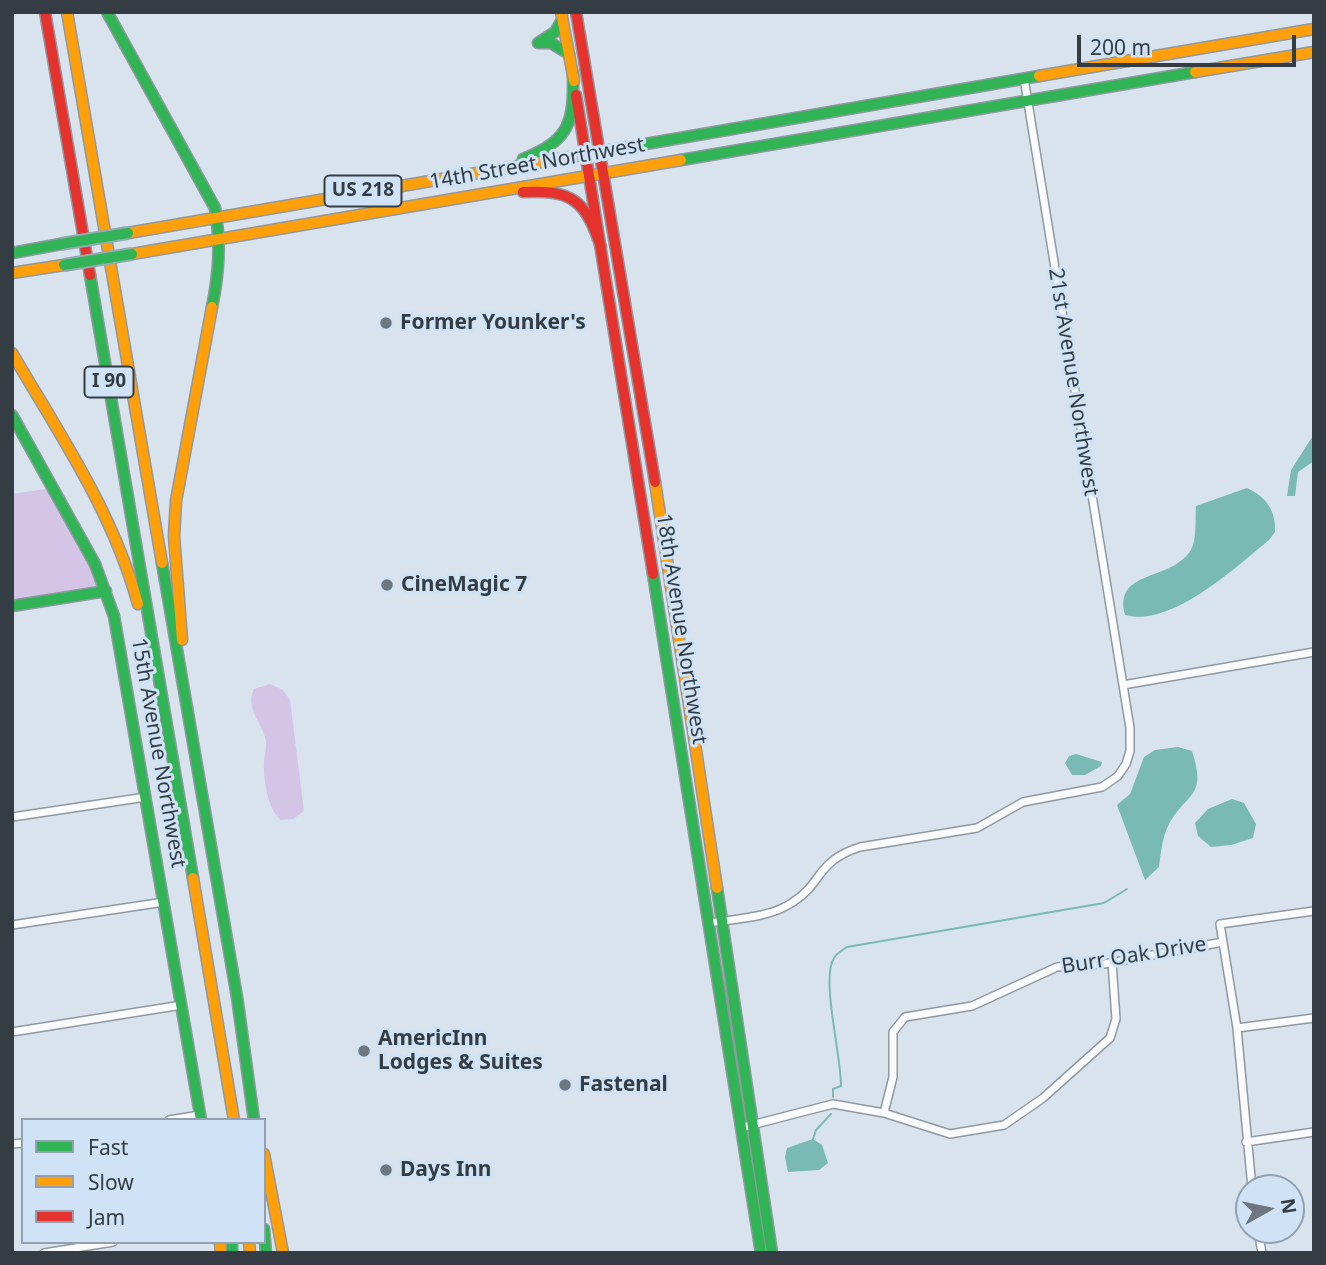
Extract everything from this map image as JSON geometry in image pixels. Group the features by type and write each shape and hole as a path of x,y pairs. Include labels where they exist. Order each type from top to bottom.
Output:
{"main road":[{"name":"I 90","path":"45,12 233,1118"},
{"name":"I 90","path":"67,12 256,1118"},
{"path":"107,12 197,174 217,217 220,238 219,271 178,486 174,536 193,748"},
{"name":"18th Avenue Northwest","path":"576,12 598,151 632,333 754,1125 761,1253"},
{"name":"18th Avenue Northwest","path":"562,16 560,31 573,74 740,1128 772,1253"},
{"name":"US 218","path":"1024,78 1314,29"},
{"path":"569,54 551,43 538,43 560,31 577,38 582,48"},
{"name":"US 218","path":"1027,100 1314,52"},
{"path":"468,173 526,158 562,139 573,117 573,74"},
{"name":"14th Street Northwest","path":"12,253 1024,78"},
{"name":"14th Street Northwest","path":"12,273 1027,100"},
{"path":"471,195 565,192 585,206 601,247"},
{"path":"12,353 120,544 137,600 170,752"},
{"name":"15th Avenue Northwest","path":"12,415 82,538 106,591 120,646 200,1117"},
{"path":"12,606 106,591"},
{"path":"223,1064 227,1118"},
{"path":"266,1164 283,1253"}],"street":[{"name":"21st Avenue Northwest","path":"708,923 765,913 796,901 829,861 842,852 977,828 1017,804 1095,790 1109,784 1124,768 1130,751 1123,685 1024,78"},
{"path":"1123,685 1314,652"},
{"path":"12,817 146,797"},
{"path":"12,925 164,902"},
{"path":"1250,1174 1237,1028 1220,924 1314,911"},
{"name":"Burr Oak Drive","path":"884,1113 893,1077 893,1032 905,1017 972,1006 1057,967 1112,962 1223,942"},
{"path":"740,1128 826,1105 884,1113 950,1134 996,1128 1018,1117 1101,1048 1112,1035 1116,986 1112,962"},
{"path":"12,1031 182,1005"},
{"path":"1237,1028 1314,1018"},
{"path":"1246,1142 1314,1132"},
{"path":"44,1253 100,1244"}],"shaded area":[{"path":"1314,434 1314,461 1298,472 1295,496 1287,496 1291,470"},
{"path":"53,488 106,591 12,606 12,494"},
{"path":"1247,488 1260,496 1272,511 1275,532 1269,540 1221,579 1182,604 1162,613 1143,617 1125,615 1124,600 1127,590 1146,577 1171,567 1191,550 1195,534 1196,506"},
{"path":"270,684 283,690 290,700 304,811 293,819 281,820 276,816 270,802 264,769 266,741 251,703 254,689"},
{"path":"1178,747 1192,751 1196,766 1196,786 1169,824 1163,840 1159,867 1145,880 1117,805 1130,794 1144,757 1155,750"},
{"path":"1076,754 1102,762 1101,766 1085,775 1072,775 1065,763 1069,756"},
{"path":"1232,799 1244,803 1256,824 1253,838 1231,845 1211,847 1198,836 1195,823 1208,809"},
{"path":"813,1139 822,1145 828,1163 819,1170 788,1172 785,1157 787,1148"}],"waterway":[{"path":"833,1097 833,1089 841,1086 830,973 833,959 840,951 847,947 1104,903 1127,889"},
{"path":"813,1139 816,1130 831,1114"}],"traffic: fast":[{"path":"107,12 215,208 218,258 212,307"},
{"path":"538,43 555,32 562,20"},
{"path":"538,43 551,43 569,54"},
{"path":"681,160 1195,72"},
{"path":"523,159 551,144 566,127 572,104 573,73"},
{"path":"576,156 1039,76"},
{"path":"61,244 128,233"},
{"path":"12,253 61,244"},
{"path":"64,265 132,254"},
{"path":"90,275 193,878"},
{"path":"12,415 95,564 114,616 201,1118"},
{"path":"162,563 237,997 254,1118"},
{"path":"653,574 761,1253"},
{"path":"12,606 106,591"},
{"path":"717,888 772,1253"},
{"path":"232,1244 232,1253"},
{"path":"265,1244 266,1253"}],"traffic: slow":[{"path":"67,12 162,563"},
{"path":"561,12 574,81"},
{"path":"1039,76 1314,29"},
{"path":"1195,72 1314,52"},
{"path":"128,233 576,156"},
{"path":"132,254 681,160"},
{"path":"12,273 64,265"},
{"path":"182,640 174,536 176,501 212,307"},
{"path":"12,353 100,506 115,538 138,604"},
{"path":"655,482 717,888"},
{"path":"193,878 234,1118"},
{"path":"266,1164 283,1253"},
{"path":"220,1244 221,1253"},
{"path":"249,1244 250,1253"}],"traffic: jam":[{"path":"45,12 90,275"},
{"path":"576,12 655,482"},
{"path":"576,95 653,574"},
{"path":"523,192 554,193 575,201 589,218 601,247"}],"place":[{"name":"Former Younker's","path":"386,323"},
{"name":"CineMagic 7","path":"387,585"},
{"name":"AmericInn Lodges & Suites","path":"364,1051"},
{"name":"Fastenal","path":"565,1085"},
{"name":"Days Inn","path":"386,1170"}]}
